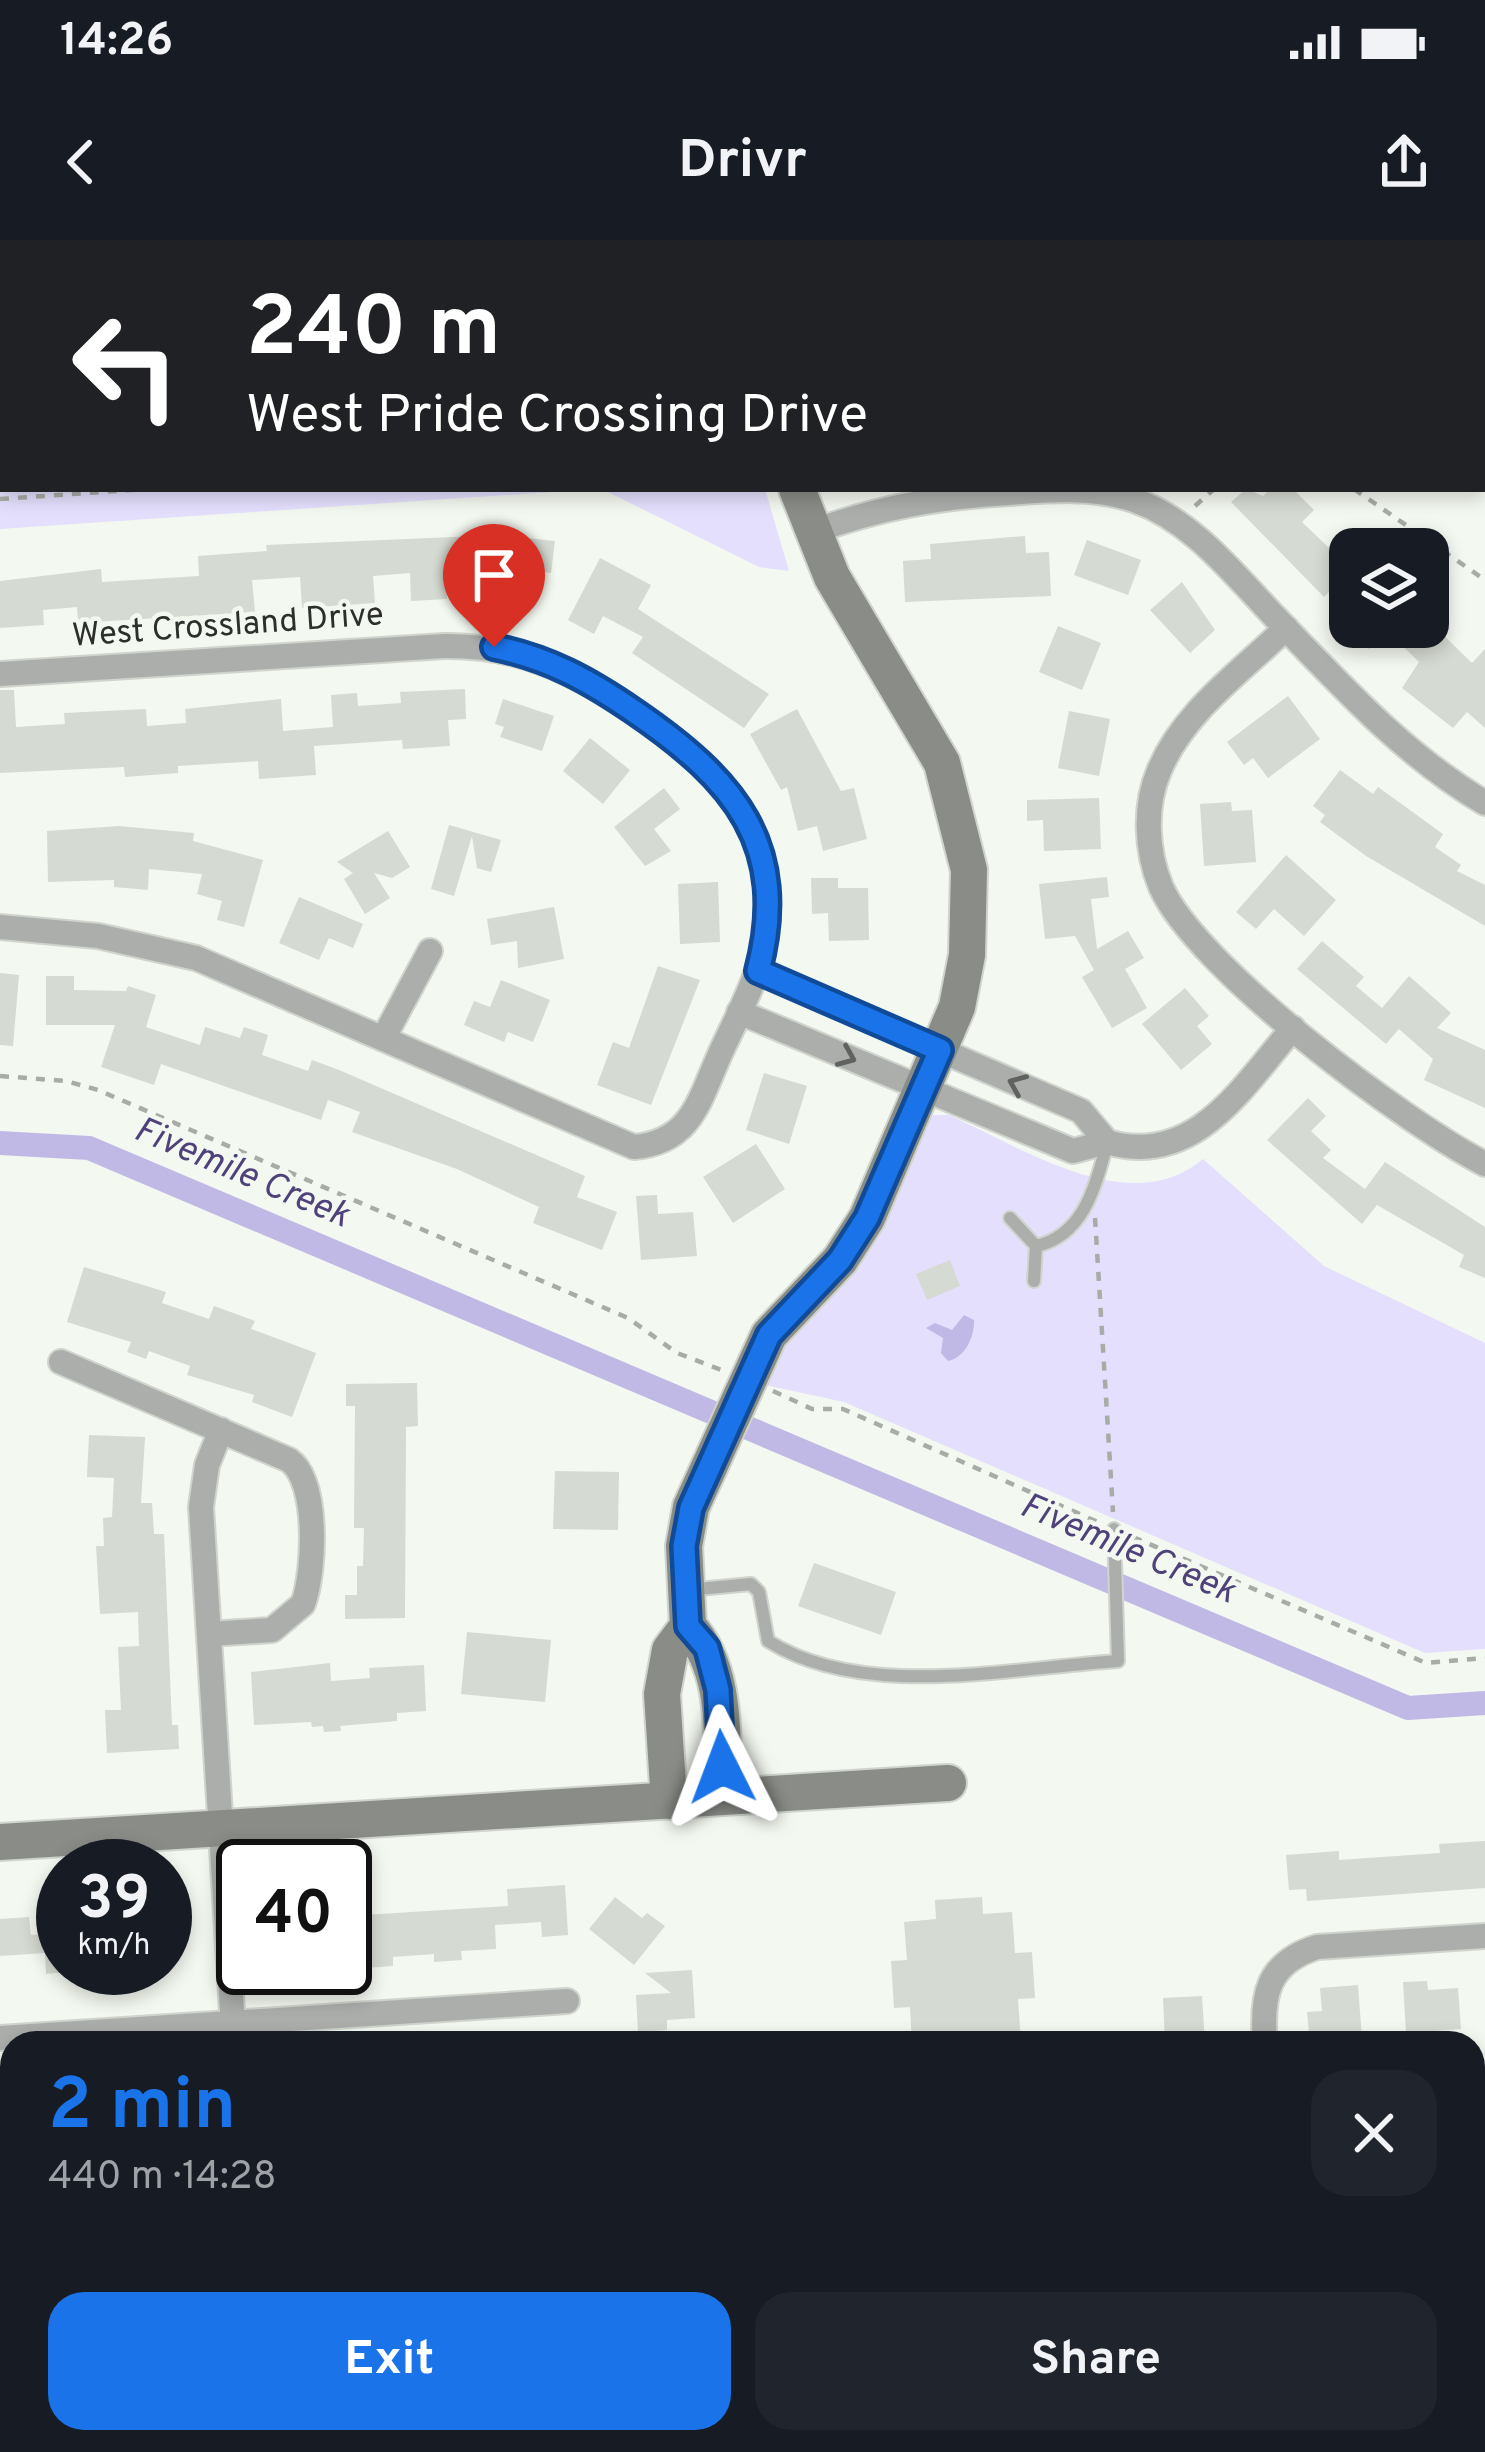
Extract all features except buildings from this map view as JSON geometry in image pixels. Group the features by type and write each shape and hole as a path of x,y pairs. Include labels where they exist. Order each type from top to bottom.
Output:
{"street":[{"path":"724,1797 718,1690 707,1648 687,1608 684,1546 691,1508 756,1362 785,1315 855,1240 957,1007 967,955 970,896 962,825 926,728 853,616 798,492"},
{"path":"812,532 877,507 938,497 1022,492"},
{"path":"1099,492 1167,515 1197,536 1412,754 1485,803"},
{"path":"1286,628 1173,742 1157,774 1148,829 1161,887 1177,915 1293,1028 1402,1115 1485,1164"},
{"name":"West Crossland Drive","path":"0,674 444,646 494,647 543,659 588,680 682,744 739,805 767,883 766,938 758,971 690,1120 662,1144 634,1147 383,1039"},
{"path":"0,927 98,936 179,954 383,1039 430,951"},
{"path":"758,971 1081,1112 1107,1142"},
{"path":"739,1012 1073,1151 1107,1142 1159,1149 1212,1122 1293,1028"},
{"path":"61,1362 289,1460 305,1476 310,1501 303,1604 272,1630 209,1634"},
{"path":"221,1430 207,1465 201,1507 234,2031"},
{"path":"669,1801 662,1694 670,1650 687,1608"},
{"path":"0,1842 948,1783"},
{"path":"1265,2031 1265,1990 1276,1970 1294,1954 1317,1947 1485,1936"},
{"path":"255,2031 567,2001"}],"lane":[{"path":"1036,1246 1072,1229 1088,1202 1107,1142"},
{"path":"1010,1218 1036,1246 1034,1281"},
{"path":"687,1608 751,1584 759,1592 769,1641 793,1657 842,1673 887,1676 1118,1661 1114,1529"}],"path":[{"path":"0,499 102,492"},
{"path":"1358,492 1485,580"},
{"path":"1088,1202 1099,1229 1100,1354 1114,1529"}],"shaded area":[{"path":"0,492 552,492 0,529"},
{"path":"608,492 766,492 789,571 759,567"},
{"path":"929,1115 949,1115 1042,1159 1110,1181 1143,1183 1174,1176 1203,1159 1324,1266 1485,1343 1485,1649 1425,1653 844,1402 765,1385 769,1367"},
{"path":"964,1315 974,1320 971,1339 959,1356 948,1361 941,1353 943,1338 926,1328 935,1323 952,1330"}],"waterway":[{"name":"Fivemile Creek","path":"0,1143 89,1148 711,1412"},
{"name":"Fivemile Creek","path":"748,1428 1408,1708 1485,1703"}],"route":[{"path":"494,647 543,659 588,680 682,744 723,782 752,829 767,883 769,910 758,971 940,1050 867,1218 840,1260 769,1335 691,1508 684,1546 688,1626 707,1648 718,1690 722,1767"}]}
